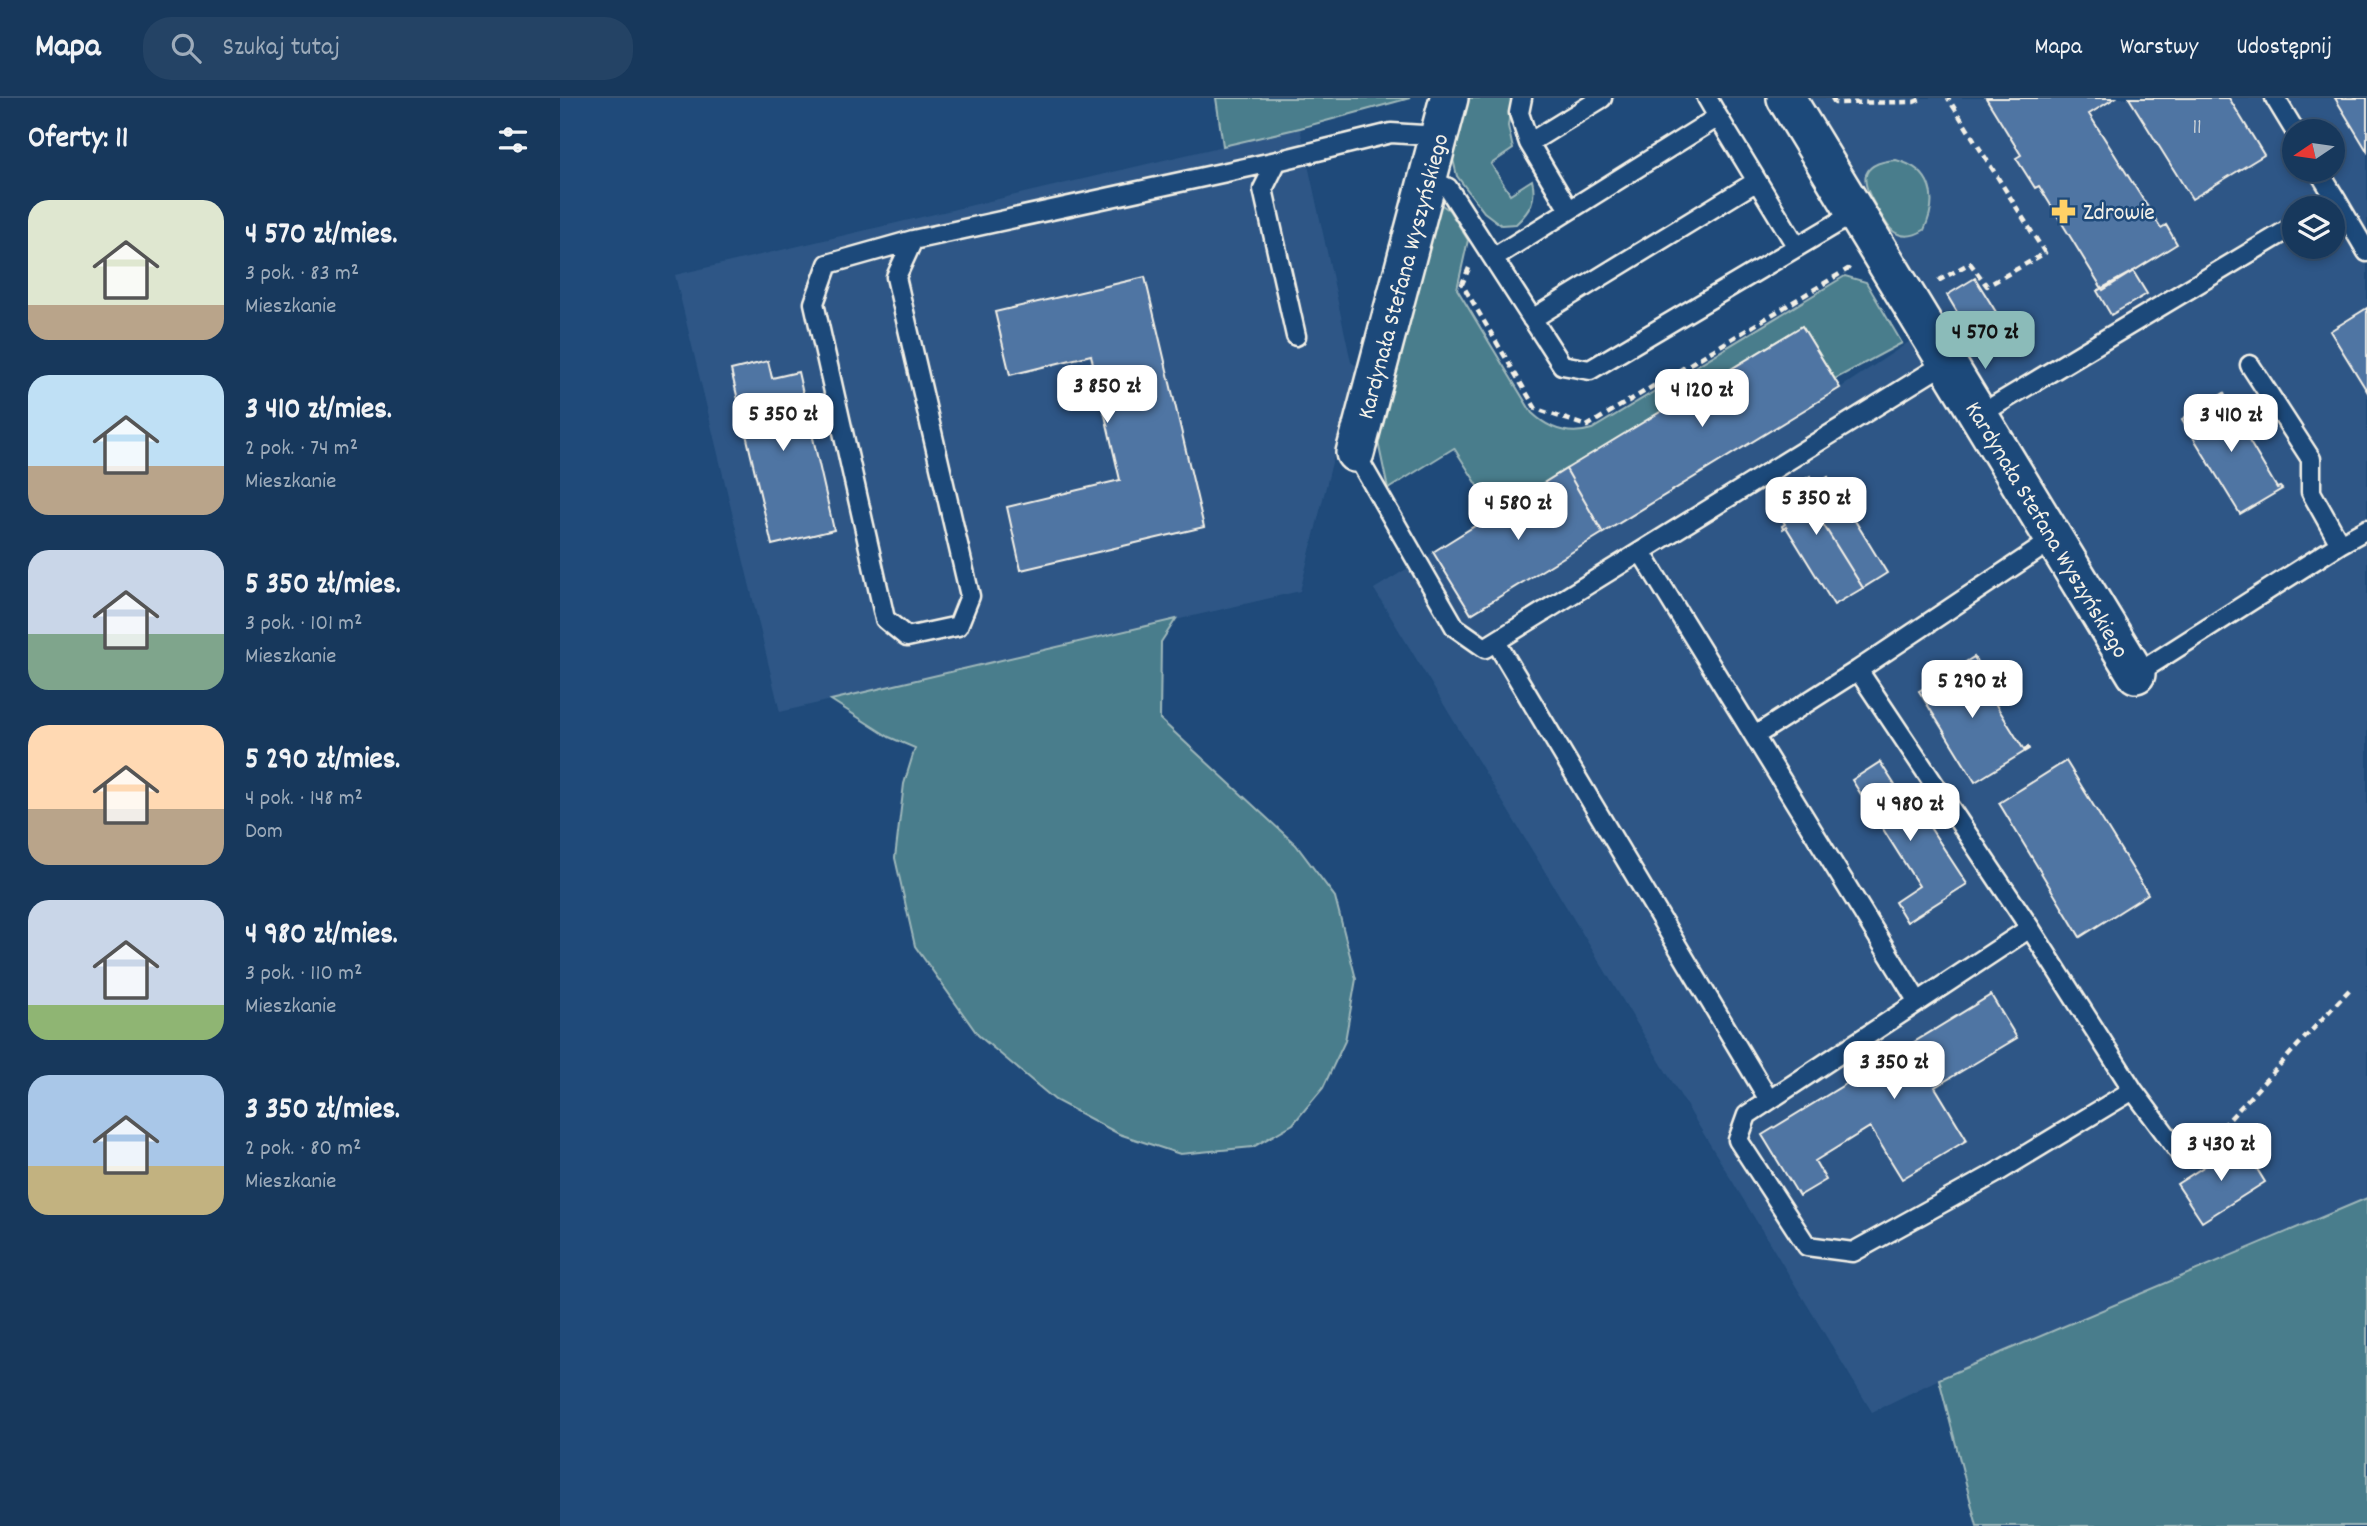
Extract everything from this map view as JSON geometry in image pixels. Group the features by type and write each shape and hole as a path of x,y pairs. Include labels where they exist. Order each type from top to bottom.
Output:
{"street":[{"name":"Kardynała Stefana Wyszyńskiego","path":"1355,453 1449,98"},
{"name":"Kardynała Stefana Wyszyńskiego","path":"1786,98 2136,674"}],"lane":[{"path":"1522,98 1519,113 1529,144 1569,210"},
{"path":"1529,144 1602,98"},
{"path":"1707,98 1797,247"},
{"path":"2275,98 2288,119"},
{"path":"1493,258 1718,117"},
{"path":"913,240 897,277 970,596 958,626 906,636 886,619 814,303 828,264 913,240 1277,161 1391,133 1439,136"},
{"path":"1277,161 1263,189 1296,336"},
{"path":"1427,178 1448,188 1562,365 1590,370 1856,212"},
{"path":"1532,319 1758,181"},
{"path":"2345,223 2367,252"},
{"path":"1979,415 2282,233"},
{"path":"1355,453 1455,627 1485,648 1947,362"},
{"path":"2250,365 2311,459 2311,492 2340,544"},
{"path":"2136,674 2367,529"},
{"path":"1756,735 2054,539"},
{"path":"1641,552 1918,1002"},
{"path":"1496,642 1769,1100"},
{"path":"1857,670 2030,928 2133,1090 2179,1152"},
{"path":"2030,928 1746,1115 1738,1140 1807,1246 1853,1252 1996,1173 2133,1090"}],"path":[{"path":"1832,98 1835,103 1914,102 1923,98"},
{"path":"1922,320 1937,311 1929,299 1930,286 1970,262 1987,286 2045,253 1948,98"},
{"path":"1480,238 1462,284 1536,409 1587,426 1848,270 1858,273"},
{"path":"2179,1152 2226,1123 2350,989"}],"shaded area":[{"path":"1216,98 1410,98 1223,146"},
{"path":"1467,98 1512,98 1508,126 1513,149 1491,164 1510,194 1532,180 1534,193 1531,204 1516,224 1501,225 1484,212 1457,176 1452,155"},
{"path":"1800,98 2367,98 2367,1198 1939,1379 1872,1412 1374,589 1802,326 1840,388 1939,322"},
{"path":"1300,128 1351,362 1356,366 1300,591 780,712 675,275"},
{"path":"1896,160 1918,170 1929,186 1931,196 1929,218 1924,230 1911,235 1895,233 1890,228 1866,185 1868,171 1873,166"},
{"path":"1439,203 1449,210 1468,240 1457,289 1532,413 1560,430 1575,432 1592,429 1845,276 1866,282 1902,343 1835,379 1802,326 1496,514 1454,448 1388,489 1377,437"},
{"path":"1176,619 1161,642 1160,719 1296,845 1335,897 1356,979 1345,1041 1323,1088 1293,1124 1253,1147 1180,1154 1119,1134 1055,1100 978,1035 915,946 895,858 904,784 915,748 889,737 831,700"},
{"path":"2367,1198 2367,1526 1977,1526 1939,1379"}],"building":[{"path":"1986,98 2115,98 2089,114 2161,228 2166,225 2177,244 2103,290 2039,186 2035,188 2016,158 2021,155"},
{"path":"2129,98 2229,98 2264,155 2192,199"},
{"path":"2335,98 2367,98 2367,151"},
{"path":"2133,271 2147,294 2111,315 2097,291"},
{"path":"1145,277 1204,527 1021,570 1007,507 1120,480 1091,355 1010,375 995,312"},
{"path":"1975,278 1996,312 1967,329 1947,295"},
{"path":"2367,308 2367,391 2330,331"},
{"path":"1802,326 1840,388 1603,533 1566,469"},
{"path":"768,361 772,378 798,372 834,530 772,545 731,370"},
{"path":"2224,393 2223,397 2277,488 2282,489 2240,514 2182,419"},
{"path":"1566,469 1603,533 1471,614 1433,552"},
{"path":"1810,476 1816,485 1828,477 1838,493 1813,508 1863,588 1834,605 1786,527 1783,529 1785,524 1771,502 1767,502"},
{"path":"1838,493 1887,573 1863,588 1813,508"},
{"path":"1974,657 1993,688 1988,692 2024,750 2028,747 2029,749 1975,782 1919,691"},
{"path":"2066,761 2148,894 2080,937 1999,803"},
{"path":"1880,762 1909,807 1914,803 1967,884 1907,922 1895,902 1919,886 1852,780"},
{"path":"1991,995 2017,1038 1935,1087 1967,1140 1902,1179 1870,1127 1815,1161 1826,1180 1799,1196 1762,1135"},
{"path":"2241,1143 2265,1182 2202,1222 2177,1184"}],"place":[{"name":"Zdrowie","path":"2063,211"}]}
